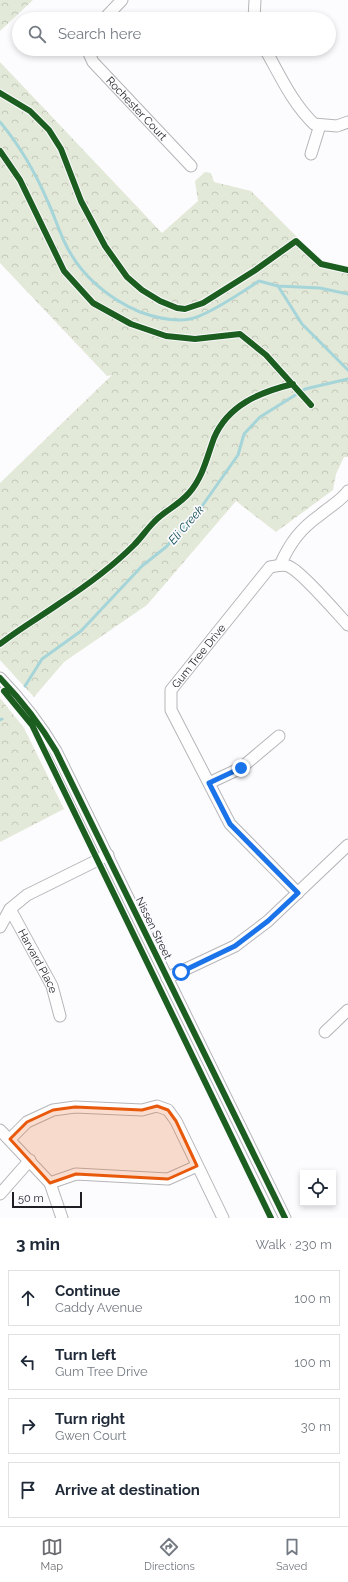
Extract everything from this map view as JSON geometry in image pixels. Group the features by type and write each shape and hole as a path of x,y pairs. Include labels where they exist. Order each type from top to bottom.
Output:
{"street":[{"path":"111,12 122,0"},
{"path":"254,12 255,0"},
{"name":"Rochester Court","path":"90,56 93,62 191,166"},
{"path":"269,56 301,111 314,124 320,126 337,126 348,122"},
{"path":"311,154 320,126"},
{"path":"348,491 344,497 318,516 295,537 280,565 289,566 299,574 348,625"},
{"name":"Gum Tree Drive","path":"280,565 270,567 171,690 171,710 230,824 298,893"},
{"name":"Nissen Street","path":"0,678 23,702 38,722 56,751 285,1218"},
{"path":"209,783 241,768 279,736"},
{"path":"167,978 235,946 268,921 348,846"},
{"path":"0,927 10,909 27,895 108,855"},
{"name":"Harvard Place","path":"10,909 52,986 60,1016"},
{"path":"325,1032 348,1010"},
{"path":"10,1139 28,1122 53,1110 75,1107 142,1110 157,1106 168,1110 176,1121 223,1218"},
{"path":"0,1130 30,1160 50,1183 62,1218"},
{"path":"0,1194 30,1160"},
{"path":"50,1183 76,1174 168,1179 197,1166"}],"highlighted area":[{"path":"157,1106 168,1110 176,1121 197,1166 168,1179 76,1174 50,1183 10,1139 27,1122 53,1110 75,1107 142,1110"}],"green space":[{"path":"0,0 33,0 20,12 12,12 12,20 0,31"},
{"path":"0,62 162,233 198,201 195,181 205,172 211,173 214,182 251,191 321,261 348,267 348,457 344,457 336,474 333,490 276,532 236,501 147,605 64,662 34,697 0,660 0,483 112,375 107,376 0,263"},
{"path":"0,698 24,728 64,809 0,842"}],"waterway":[{"path":"0,122 21,150 33,171 70,253 95,284 116,300 140,312 152,316 184,320 206,313 235,297 259,281 278,286 302,324 348,370"},
{"path":"278,286 320,288 348,294"},
{"name":"Eli Creek","path":"25,686 42,659 81,631 142,566 166,547 200,509 238,455 244,434 260,417 305,389 348,379"}],"cycle path":[{"path":"0,93 30,111 49,130 61,149 81,201 105,246 127,277 142,290 160,301 177,308 185,309 203,303 254,271 296,241 321,264 348,270"},
{"path":"0,151 20,180 64,271 93,303 131,324 166,336 195,339 240,334 266,355 311,405"},
{"path":"0,644 108,569 134,545 158,518 181,501 194,487 198,480 207,460 214,438 220,427 236,409 257,396 293,384"},
{"path":"0,678 16,695 44,731 56,751 285,1218"},
{"path":"4,691 32,725 271,1218"}],"route":[{"path":"181,972 235,946 268,921 298,893 230,824 209,783 241,768"}]}
